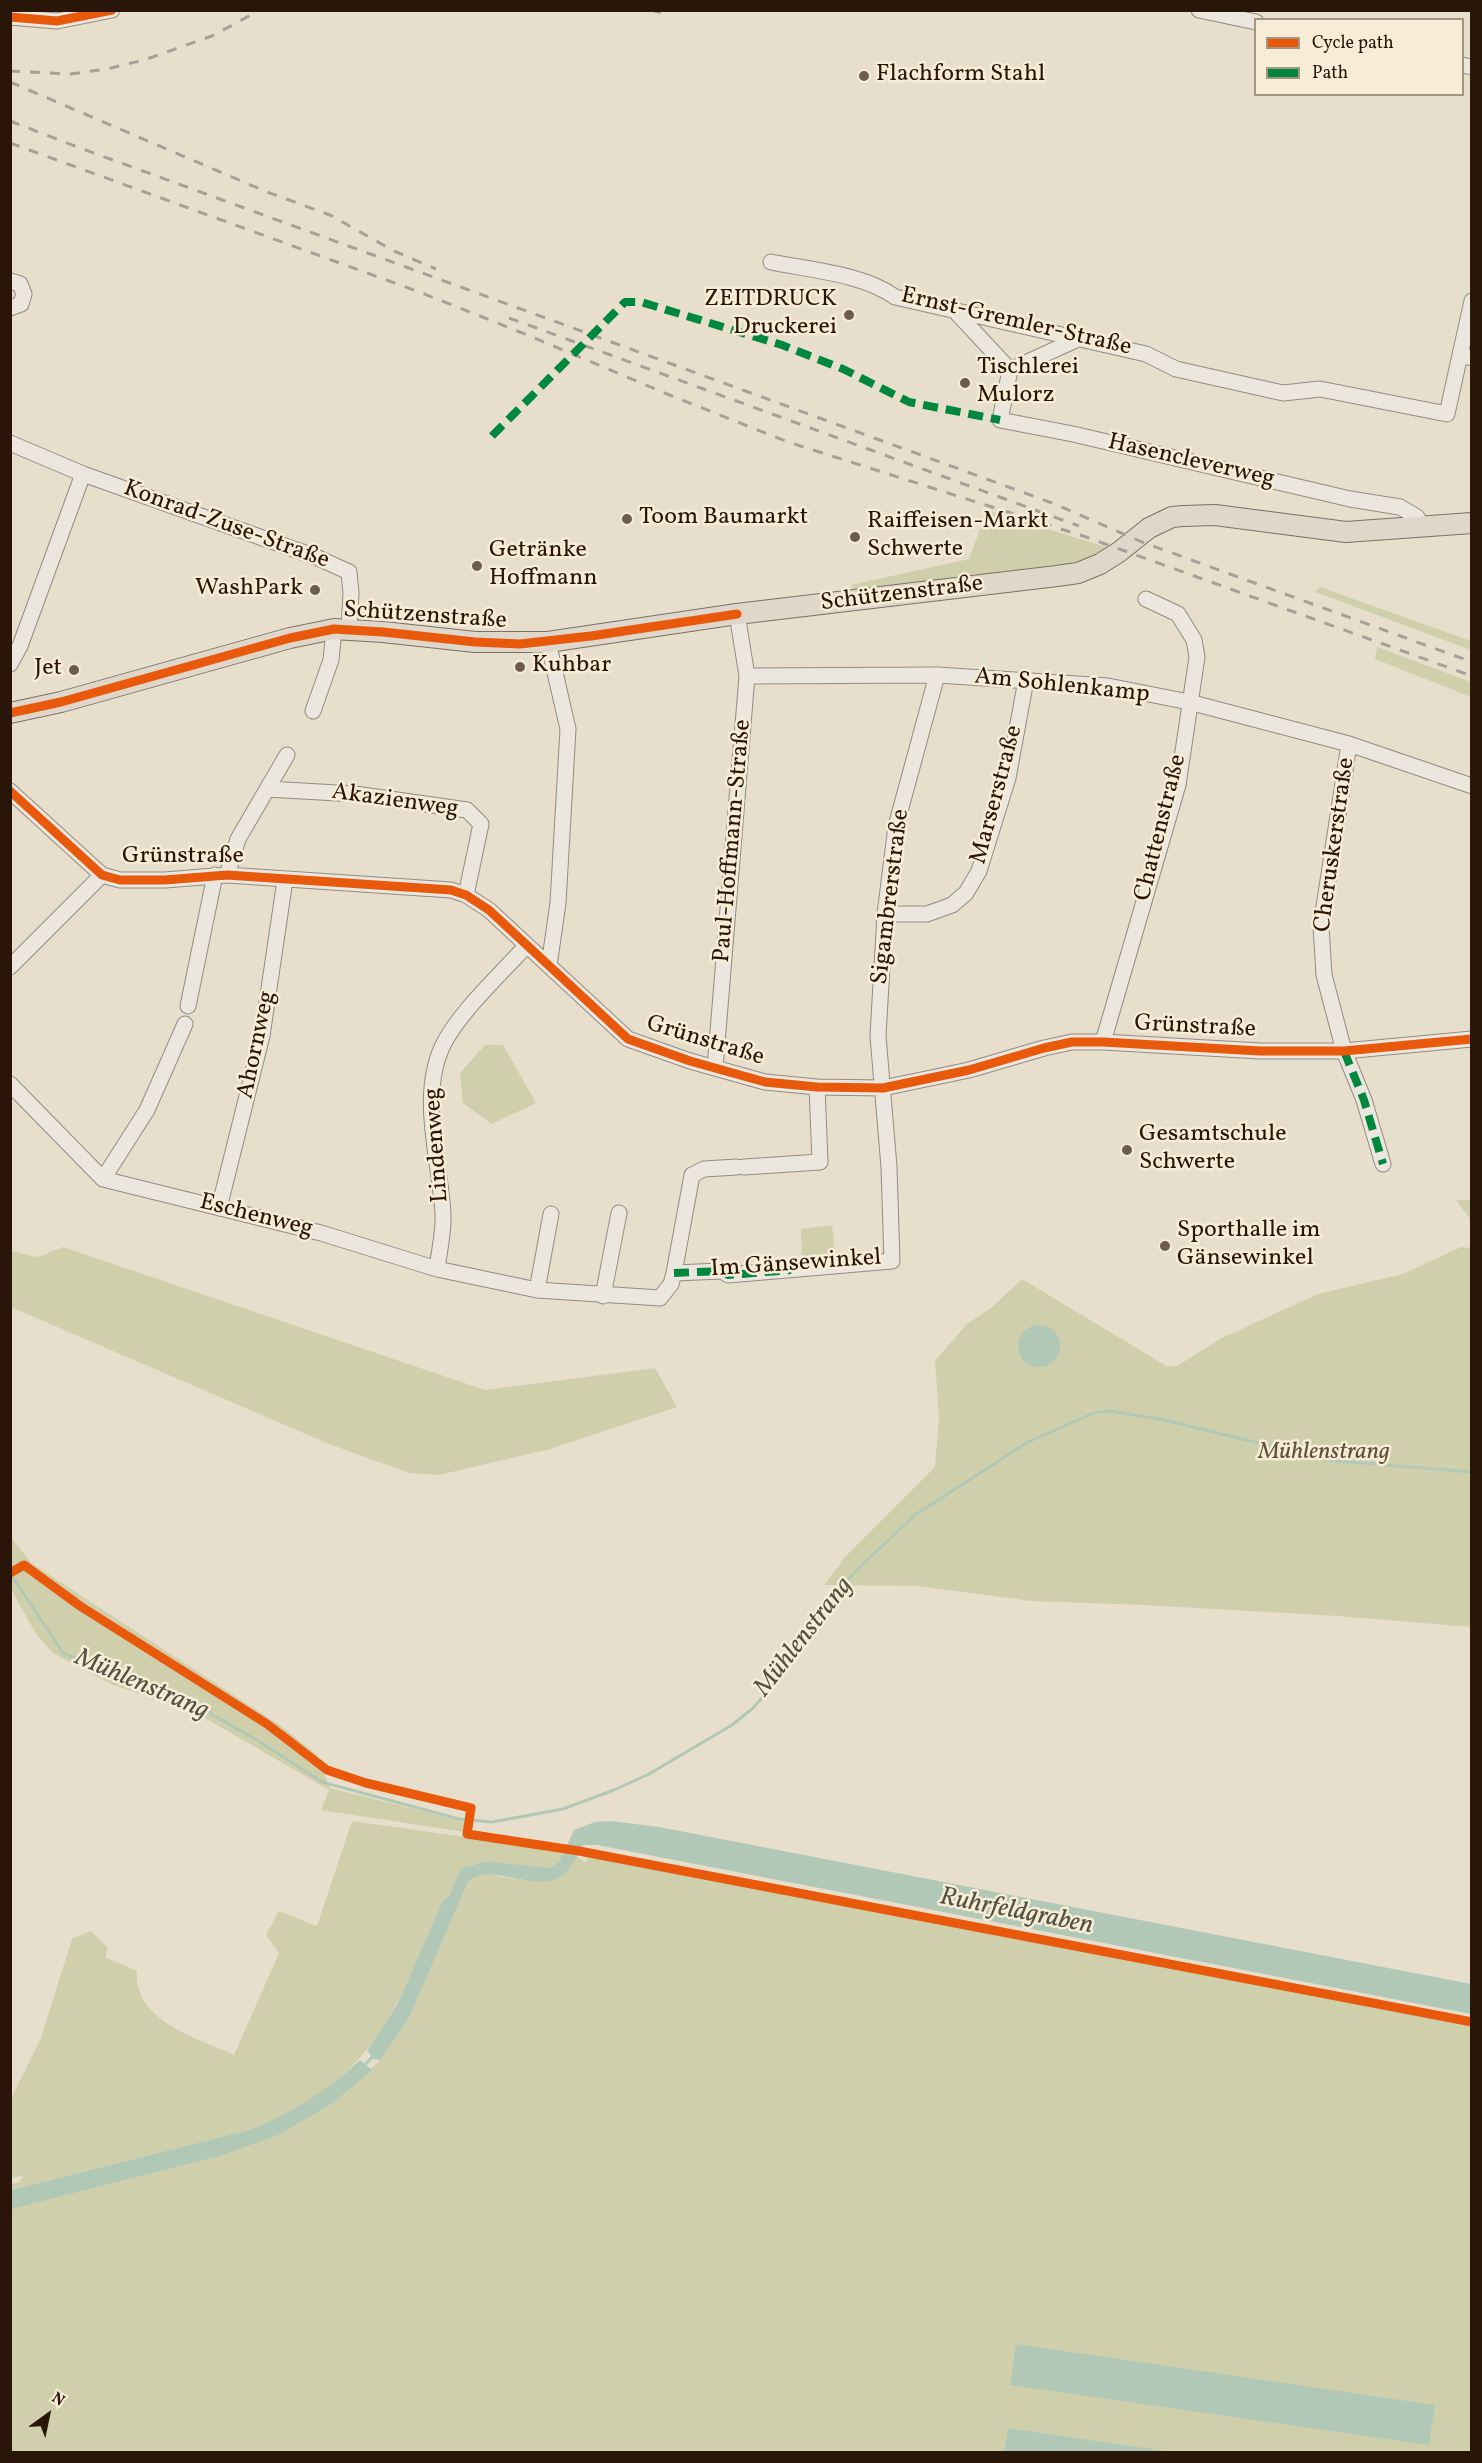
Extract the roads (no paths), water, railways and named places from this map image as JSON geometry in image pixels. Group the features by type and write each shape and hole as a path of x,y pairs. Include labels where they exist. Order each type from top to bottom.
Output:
{"main road":[{"name":"Schützenstraße","path":"10,713 61,702 290,638 342,629 476,642 548,642 737,614 1078,573 1100,564 1149,528 1172,517 1198,515 1346,532 1423,528"},
{"path":"1423,528 1472,524"}],"street":[{"path":"10,17 57,21 112,10"},
{"path":"1199,10 1254,22"},
{"name":"Ernst-Gremler-Straße","path":"771,262 865,282 881,287 895,297 1146,354 1176,369 1283,393 1320,388 1448,414 1466,357"},
{"path":"10,281 20,284 24,294 19,305 10,308"},
{"path":"1466,357 1472,301"},
{"path":"954,311 1010,370 1078,339"},
{"name":"Hasencleverweg","path":"1010,370 1000,420 1073,434 1350,499 1400,507 1417,517 1423,528"},
{"name":"Konrad-Zuse-Straße","path":"10,443 83,474 316,557 349,572 351,593 342,629"},
{"path":"10,664 20,646 83,474"},
{"name":"Chattenstraße","path":"1103,1042 1178,785 1197,657 1194,640 1178,614 1146,599"},
{"name":"Paul-Hoffmann-Straße","path":"715,1068 747,676 737,614"},
{"path":"313,711 342,629"},
{"path":"548,642 568,729 558,903 549,966"},
{"name":"Am Sohlenkamp","path":"747,676 937,675 1108,686 1189,702 1349,744 1472,786"},
{"name":"Sigambrerstraße","path":"882,1088 878,1036 885,914 896,826 937,675"},
{"name":"Marserstraße","path":"885,914 927,914 952,904 966,893 980,872 1008,778 1026,680"},
{"name":"Cheruskerstraße","path":"1344,1051 1324,975 1321,926 1349,744"},
{"path":"188,1006 221,875 238,839 287,755"},
{"name":"Akazienweg","path":"267,789 355,794 467,810 481,824 466,895"},
{"name":"Grünstraße","path":"10,791 102,875 120,880 165,880 221,875 451,890 466,895 489,910 628,1039 765,1082 817,1087 882,1088 969,1070 1072,1042 1251,1051 1344,1051 1472,1039"},
{"path":"10,968 102,875"},
{"name":"Ahornweg","path":"219,1208 262,1036 285,880"},
{"name":"Lindenweg","path":"437,1269 443,1217 431,1095 435,1066 443,1045 458,1022 527,945"},
{"path":"10,1084 103,1179 147,1110 185,1024"},
{"path":"1344,1051 1364,1100 1383,1164"},
{"name":"Eschenweg","path":"103,1179 321,1233 437,1269 537,1290 660,1298 671,1284 674,1273 692,1175 704,1169 735,1170 819,1162 817,1087"},
{"name":"Im Gänsewinkel","path":"674,1273 722,1271 728,1275 892,1261 889,1167 882,1088"},
{"path":"603,1296 619,1213"},
{"path":"537,1290 551,1214"}],"water":[{"path":"1039,1325 1047,1326 1054,1331 1059,1338 1059,1354 1054,1361 1047,1366 1039,1367 1031,1366 1024,1361 1019,1354 1018,1346 1019,1338 1024,1331 1031,1326"},
{"path":"611,1821 659,1827 1471,1984 1471,2014 597,1845 567,1845 574,1830 595,1822"},
{"path":"562,1854 576,1856 562,1876 551,1881 540,1882 489,1875 478,1876 468,1882 408,2020 380,2060 374,2059 367,2051 397,2005 443,1900 449,1896 461,1868 488,1861 549,1868 560,1861"},
{"path":"360,2060 372,2070 333,2103 279,2135 219,2156 11,2209 11,2190 249,2130 294,2109 335,2082"},
{"path":"1016,2344 1435,2405 1429,2445 1010,2385"},
{"path":"1008,2428 1174,2452 1004,2452"}],"waterway":[{"name":"Mühlenstrang","path":"10,1573 63,1653 194,1704 260,1742 322,1782 459,1819 492,1822 563,1809 614,1790 649,1774 732,1725 752,1709 779,1679 838,1590 915,1515 1028,1442 1096,1412 1112,1411 1169,1421 1327,1460 1472,1472"},
{"name":"Ruhrfeldgraben","path":"570,1857 577,1842 587,1836"},
{"path":"363,2067 375,2054"}],"railway":[{"path":"10,71 70,74 107,69 144,60 212,36 260,10"},
{"path":"651,10 667,14"},
{"path":"10,82 267,192 330,215 394,251 436,269"},
{"path":"10,121 1055,504 1142,542 1472,662"},
{"path":"10,143 422,293 788,442 1086,537 1472,676"},
{"path":"509,318 1079,526"}],"place":[{"name":"Flachform Stahl","path":"864,76"},
{"name":"ZEITDRUCK Druckerei","path":"849,315"},
{"name":"Tischlerei Mulorz","path":"965,383"},
{"name":"Toom Baumarkt","path":"627,519"},
{"name":"Raiffeisen-Markt Schwerte","path":"855,537"},
{"name":"Getränke Hoffmann","path":"477,566"},
{"name":"WashPark","path":"315,590"},
{"name":"Kuhbar","path":"520,667"},
{"name":"Jet","path":"74,670"},
{"name":"Gesamtschule Schwerte","path":"1127,1150"},
{"name":"Sporthalle im Gänsewinkel","path":"1165,1246"}]}
